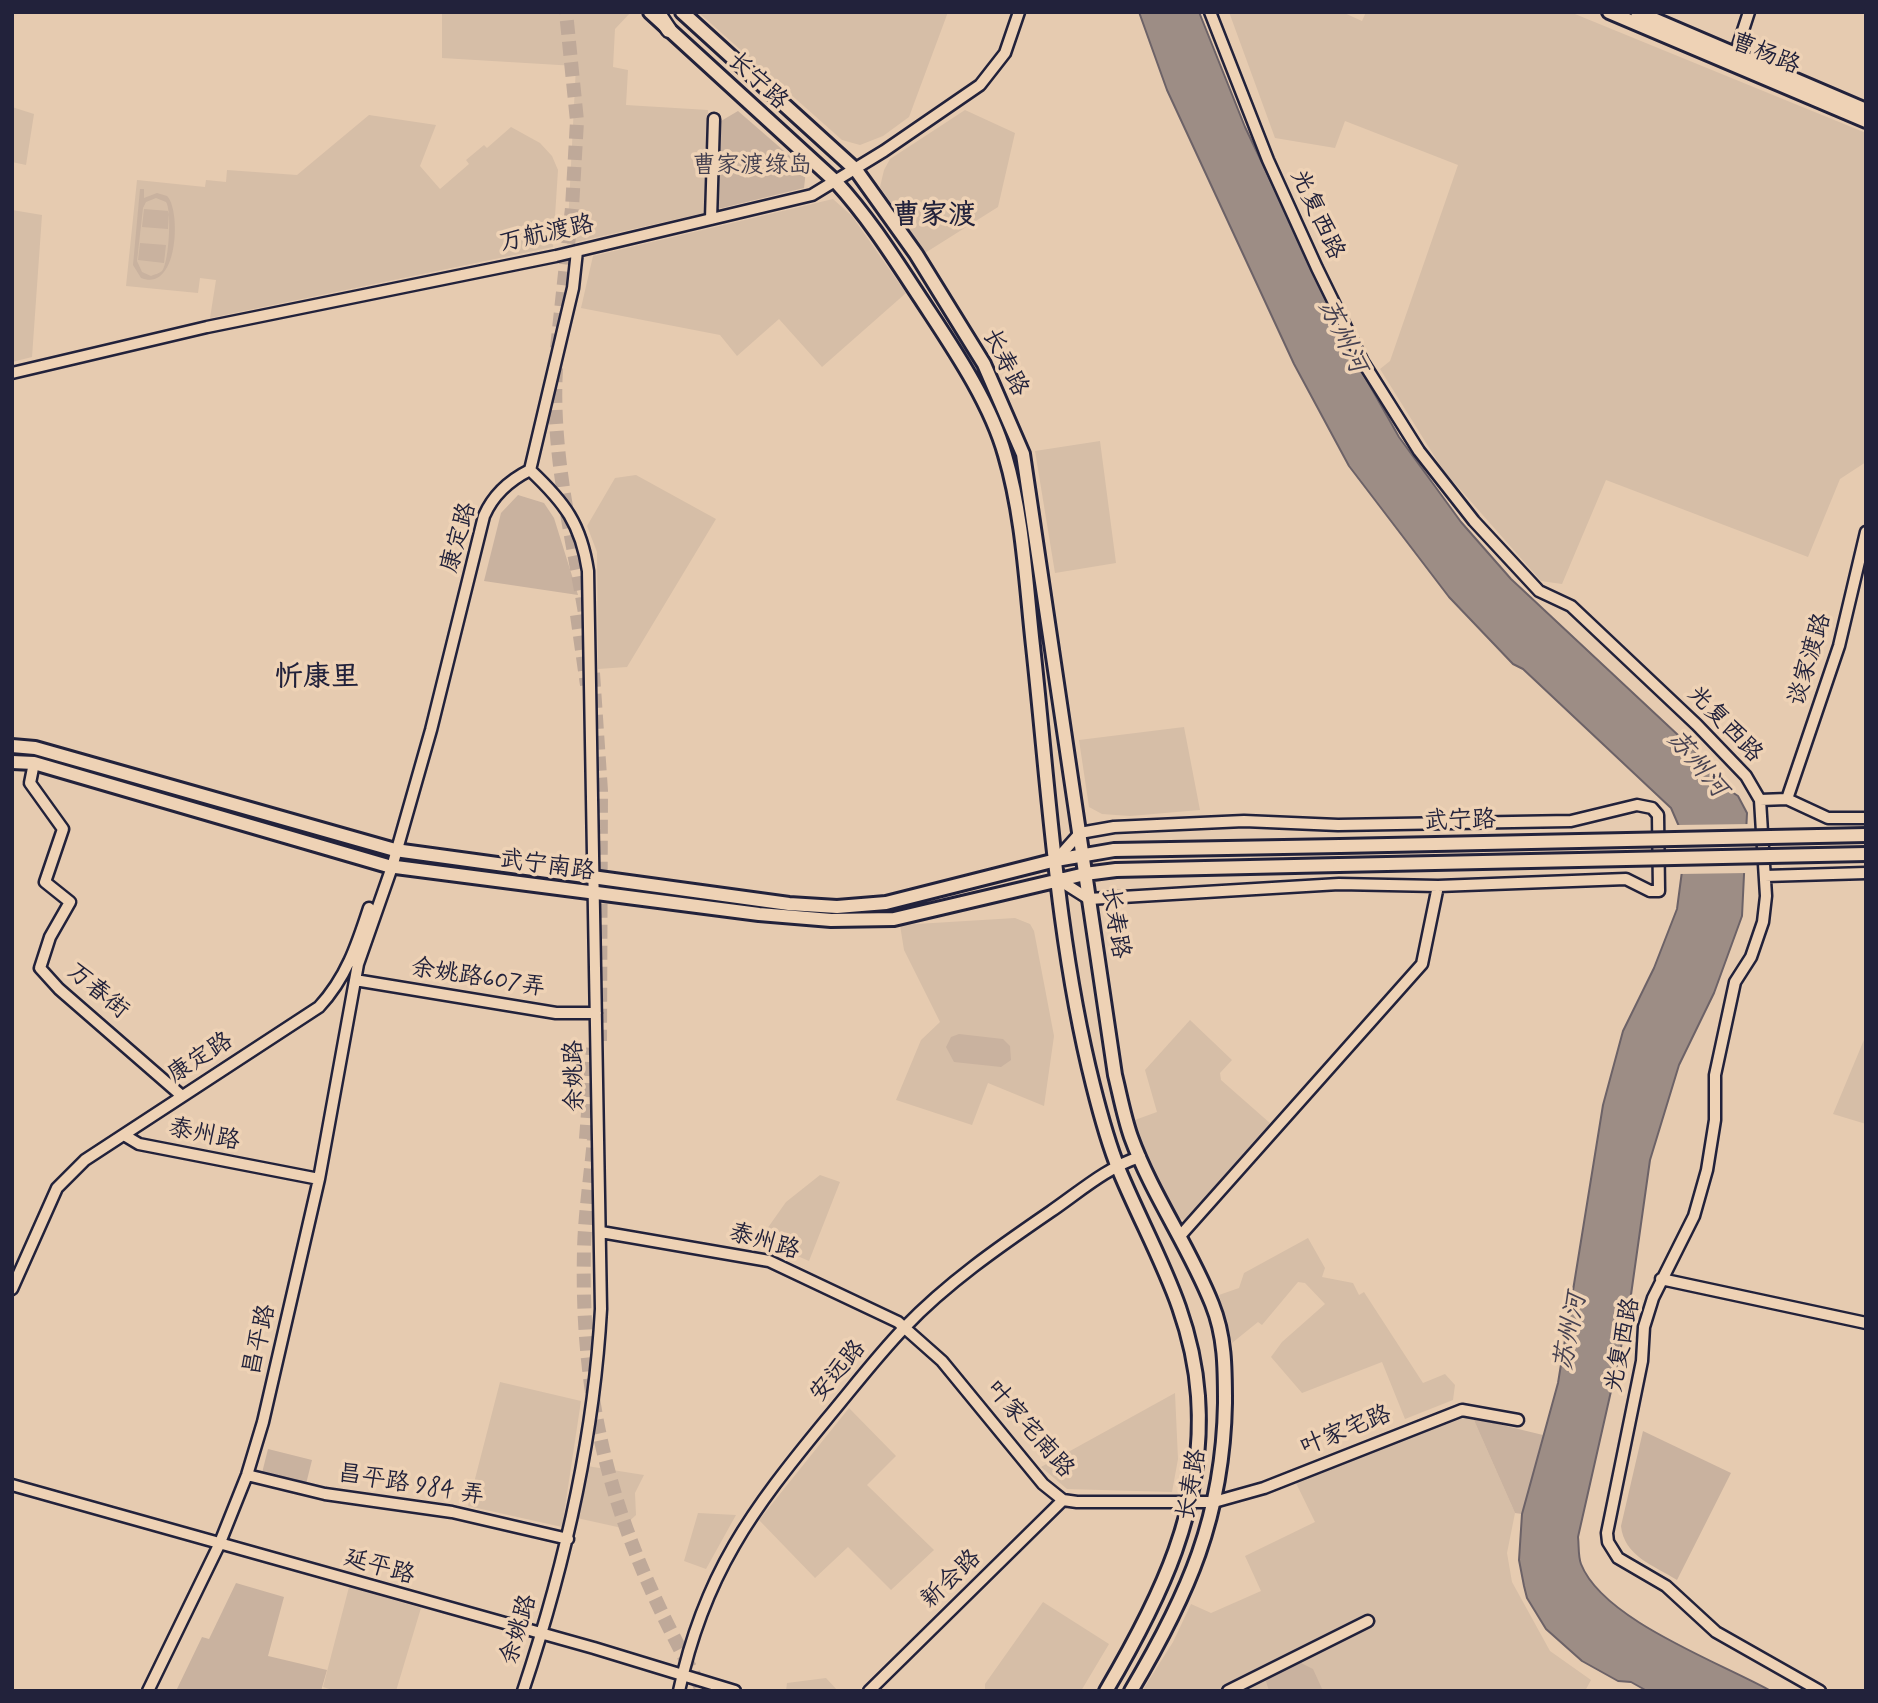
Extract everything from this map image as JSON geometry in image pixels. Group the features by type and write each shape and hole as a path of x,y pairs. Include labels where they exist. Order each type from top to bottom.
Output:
{"highway":[{"path":"657,12 669,30"}],"main road":[{"name":"长宁路","path":"650,12 836,182"},
{"name":"长宁路","path":"682,12 856,170"},
{"name":"曹杨路","path":"1609,12 1866,110"},
{"name":"曹杨路","path":"1637,12 1866,121"},
{"name":"长寿路","path":"856,170 916,254 984,363 1023,454 1115,1075 1135,1159 1180,1236 1212,1304 1225,1353 1222,1457 1214,1502 1190,1581 1167,1629 1131,1691"},
{"name":"长寿路","path":"836,182 863,212 965,367 1005,453 1022,549 1056,860 1073,986 1093,1084 1118,1166 1169,1274 1191,1343 1199,1398 1196,1476 1191,1504 1183,1535 1161,1590 1106,1691"},
{"name":"武宁南路","path":"12,746 35,748 395,850 789,904 837,907 886,903 1056,860"},
{"name":"武宁南路","path":"12,762 34,763 390,866 593,895 759,914 831,920 894,919 1085,874"},
{"name":"武宁路","path":"1056,860 1114,850 1866,835"},
{"name":"武宁路","path":"1085,874 1116,870 1866,854"}],"street":[{"name":"万航渡路","path":"12,373 219,324 577,251 812,195 856,170 980,85 1005,53 1019,12"},
{"name":"光复西路","path":"1210,12 1268,160 1340,315 1367,369 1425,459 1474,521 1539,591 1571,606 1688,715 1746,776 1760,800 1765,876 1763,922 1751,957 1735,982 1723,1032 1715,1075 1715,1120 1707,1170 1694,1216 1661,1279 1644,1327 1642,1361 1607,1533 1608,1542 1618,1558 1666,1586 1716,1632 1820,1691"},
{"path":"1733,60 1749,12"},
{"path":"711,219 714,119"},
{"path":"530,470 573,288 577,251"},
{"name":"康定路","path":"355,980 432,730 484,516 497,494 517,476 530,470"},
{"name":"余姚路","path":"523,1691 542,1635 568,1539 600,1338 601,1232 588,585 584,545 575,521 561,500 530,470"},
{"name":"谈家渡路","path":"1787,799 1839,646 1866,532"},
{"name":"万春街","path":"34,763 30,783 60,822 63,832 45,882 70,902 50,936 40,968 59,989 182,1096"},
{"path":"1760,800 1787,799 1824,818 1866,818"},
{"path":"1056,860 1080,833 1114,827 1244,821 1338,825 1571,821 1637,805 1652,807 1658,815 1659,891 1650,891 1626,879 1438,886 1339,884 1089,899 1059,880"},
{"name":"康定路","path":"12,1289 57,1188 85,1160 305,1018 329,997 353,956 376,888 390,866"},
{"path":"1765,876 1866,873"},
{"path":"1180,1236 1422,964 1438,886"},
{"name":"余姚路607弄","path":"355,980 556,1013 596,1013"},
{"name":"昌平路","path":"148,1691 219,1545 247,1475 275,1376 318,1179 355,980"},
{"name":"泰州路","path":"124,1135 139,1144 318,1179"},
{"name":"安远路","path":"679,1691 699,1618 722,1562 751,1515 905,1326 1008,1240 1118,1166 1135,1159"},
{"name":"泰州路","path":"601,1232 769,1261 905,1326"},
{"path":"1661,1279 1866,1323"},
{"name":"叶家宅南路","path":"905,1326 942,1362 1043,1484 1063,1500 1191,1504"},
{"name":"叶家宅路","path":"1191,1504 1214,1502 1264,1488 1462,1410 1518,1420"},
{"name":"昌平路 984 弄","path":"247,1475 325,1494 452,1512 568,1539"},
{"name":"延平路","path":"12,1485 735,1691"},
{"name":"新会路","path":"869,1691 1063,1500"},
{"path":"1228,1691 1368,1621"}],"shaded area":[{"path":"442,12 631,12 615,29 613,67 628,70 626,105 708,110 704,213 567,244 576,66 442,58"},
{"path":"698,12 948,12 909,117 883,136 860,145 842,140"},
{"path":"1229,12 1342,12 1362,21 1366,12 1570,12 1866,133 1866,462 1840,479 1808,557 1606,480 1562,584 1541,581 1443,470 1380,369 1390,361 1458,165 1345,121 1335,148 1275,138"},
{"path":"12,107 34,114 26,165 12,162"},
{"path":"965,110 1015,133 998,207 925,253 880,187 884,170 890,159"},
{"path":"369,115 436,125 420,166 440,189 469,164 466,160 484,145 487,148 511,127 540,143 552,156 558,170 553,247 210,318 216,280 200,278 198,293 126,286 137,180 205,187 206,180 226,182 227,170 297,175"},
{"path":"833,199 852,216 906,293 822,367 779,319 737,356 720,335 581,308 593,256"},
{"path":"12,210 42,215 32,357 12,362"},
{"path":"1100,441 1116,563 1055,573 1035,451"},
{"path":"636,475 716,519 627,667 598,669 597,552 587,526 615,478"},
{"path":"1184,727 1200,810 1130,816 1102,814 1089,807 1079,740"},
{"path":"1015,918 1030,924 1034,931 1054,1036 1044,1106 988,1083 972,1125 896,1100 921,1040 940,1022 904,950 900,925"},
{"path":"1190,1020 1232,1060 1220,1073 1221,1080 1271,1124 1186,1220 1178,1219 1132,1121 1157,1112 1145,1070"},
{"path":"1866,1035 1866,1124 1833,1114"},
{"path":"820,1175 840,1182 809,1261 779,1248 757,1243 786,1202"},
{"path":"1308,1238 1325,1268 1322,1277 1353,1283 1359,1295 1364,1292 1423,1383 1445,1374 1455,1385 1453,1400 1405,1419 1382,1362 1302,1393 1271,1357 1282,1342 1325,1304 1305,1283 1298,1282 1262,1325 1258,1322 1232,1343 1219,1295 1239,1288 1244,1273"},
{"path":"500,1382 581,1401 562,1527 468,1506"},
{"path":"1175,1393 1178,1459 1172,1492 1067,1489 1041,1467"},
{"path":"849,1408 896,1456 867,1485 934,1550 891,1590 848,1547 815,1578 759,1520"},
{"path":"1459,1417 1473,1418 1515,1513 1507,1553 1512,1582 1550,1651 1591,1680 1585,1691 1240,1691 1370,1626 1366,1617 1219,1691 1142,1691 1173,1642 1191,1604 1211,1613 1261,1591 1245,1556 1315,1522 1295,1481 1429,1425"},
{"path":"587,1466 644,1475 635,1493 636,1515 622,1528 577,1518"},
{"path":"698,1513 736,1515 706,1569 684,1561"},
{"path":"349,1587 421,1608 396,1691 336,1691 323,1687"},
{"path":"1043,1602 1109,1644 1081,1691 985,1691 985,1684"},
{"path":"826,1678 838,1691 786,1691 787,1683"}],"green space":[{"name":"曹家渡绿岛","path":"738,111 806,170 804,188 718,209 721,121"},
{"path":"140,189 144,189 144,198 157,193 167,196 174,216 175,232 170,262 163,273 154,279 141,278 133,265","holes":["156,198 166,202 169,225 166,258 162,271 151,276 142,272 137,261 143,208 146,202"]},
{"path":"144,209 169,211 168,229 142,227"},
{"path":"140,243 166,245 164,263 138,260"},
{"path":"518,495 544,503 554,518 578,595 484,581 501,513"},
{"path":"959,1034 1003,1039 1010,1046 1011,1060 1001,1067 954,1062 946,1047 951,1037"},
{"path":"1473,1418 1543,1435 1522,1514 1515,1513"},
{"path":"1643,1431 1731,1473 1677,1580 1641,1559 1623,1536 1621,1526"},
{"path":"268,1449 312,1460 306,1484 262,1473"},
{"path":"236,1583 284,1597 268,1656 327,1670 321,1691 176,1691 202,1637 209,1639"},
{"path":"1301,1663 1313,1669 1323,1691 1269,1691 1265,1678"}],"water":[{"name":"苏州河","path":"1139,12 1199,12 1245,127 1361,370 1399,437 1461,522 1511,579 1694,750 1723,786 1738,796 1747,813 1742,916 1714,993 1679,1065 1650,1160 1628,1316 1578,1537 1581,1564 1593,1584 1613,1603 1665,1638 1771,1691 1647,1691 1631,1682 1618,1681 1582,1661 1546,1629 1527,1598 1519,1560 1522,1514 1558,1383 1603,1105 1623,1031 1654,968 1677,909 1684,856 1681,831 1671,808 1523,669 1513,664 1449,597 1349,466 1294,364 1167,90"}],"pier":[{"path":"1750,824 1748,873 1679,874 1680,842 1676,825"}],"tunnel":[{"path":"557,348 572,208 577,121 566,12"},
{"path":"556,368 555,400 560,465 587,625"},
{"path":"577,615 587,685"},
{"path":"593,673 601,791 600,1041"},
{"path":"586,1139 593,1048"},
{"path":"595,1127 584,1250 589,1370 598,1425 610,1479 627,1531 648,1584 703,1691"}],"district":[{"name":"曹家渡","path":"934,217"},
{"name":"忻康里","path":"317,679"}]}
